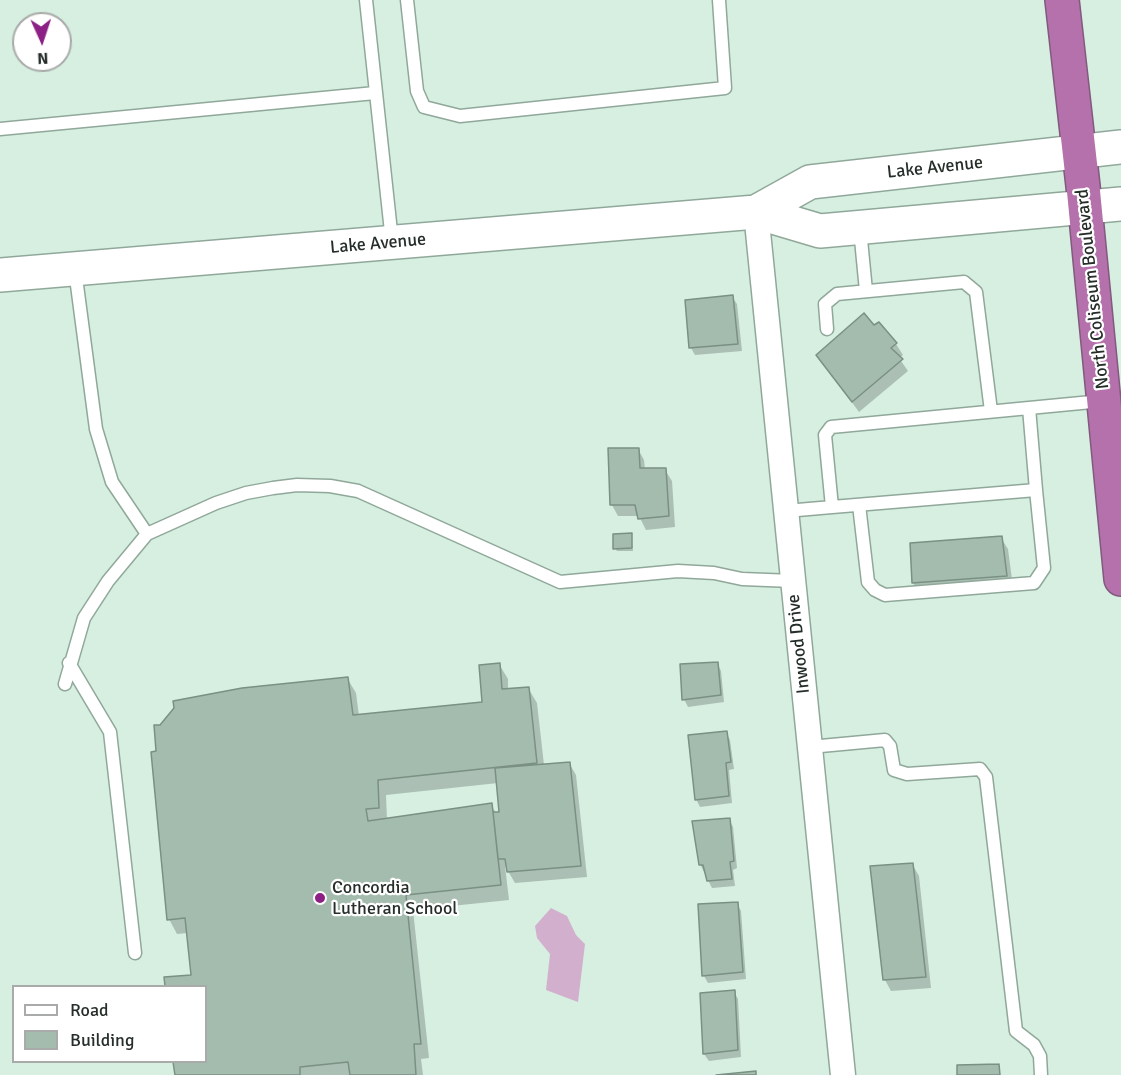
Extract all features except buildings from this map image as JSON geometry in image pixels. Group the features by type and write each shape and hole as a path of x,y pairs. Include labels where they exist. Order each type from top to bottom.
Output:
{"highway":[{"name":"North Coliseum Boulevard","path":"1062,0 1085,207 1121,579"}],"main road":[{"name":"Lake Avenue","path":"756,212 810,182 1121,147"},
{"name":"Lake Avenue","path":"0,275 756,212 820,231 1121,204"}],"street":[{"name":"Inwood Drive","path":"756,212 843,1075"}],"lane":[{"path":"366,0 392,243"},
{"path":"407,0 417,92 424,107 460,116 725,88 719,0"},
{"path":"0,129 375,93"},
{"path":"860,228 866,291"},
{"path":"75,269 96,429 112,482 147,534"},
{"path":"827,329 825,304 837,294 964,282 976,292 991,411"},
{"path":"832,507 825,435 831,427 1104,400"},
{"path":"860,505 868,582 885,596 1034,583 1044,568 1029,408"},
{"path":"65,684 69,663 84,618 108,582 147,534 216,503 246,493 297,485 330,486 358,491 560,582 678,571 714,573 742,579 793,581"},
{"path":"786,511 1036,489"},
{"path":"69,663 111,732 135,953"},
{"path":"810,747 885,740 890,746 894,770 907,774 980,769 986,777 1016,1031 1034,1045 1040,1056 1041,1075"}],"shaded area":[{"path":"551,908 567,916 576,935 585,944 578,1002 546,990 550,954 537,938 535,926"}],"place":[{"name":"Concordia Lutheran School","path":"320,898"}]}
